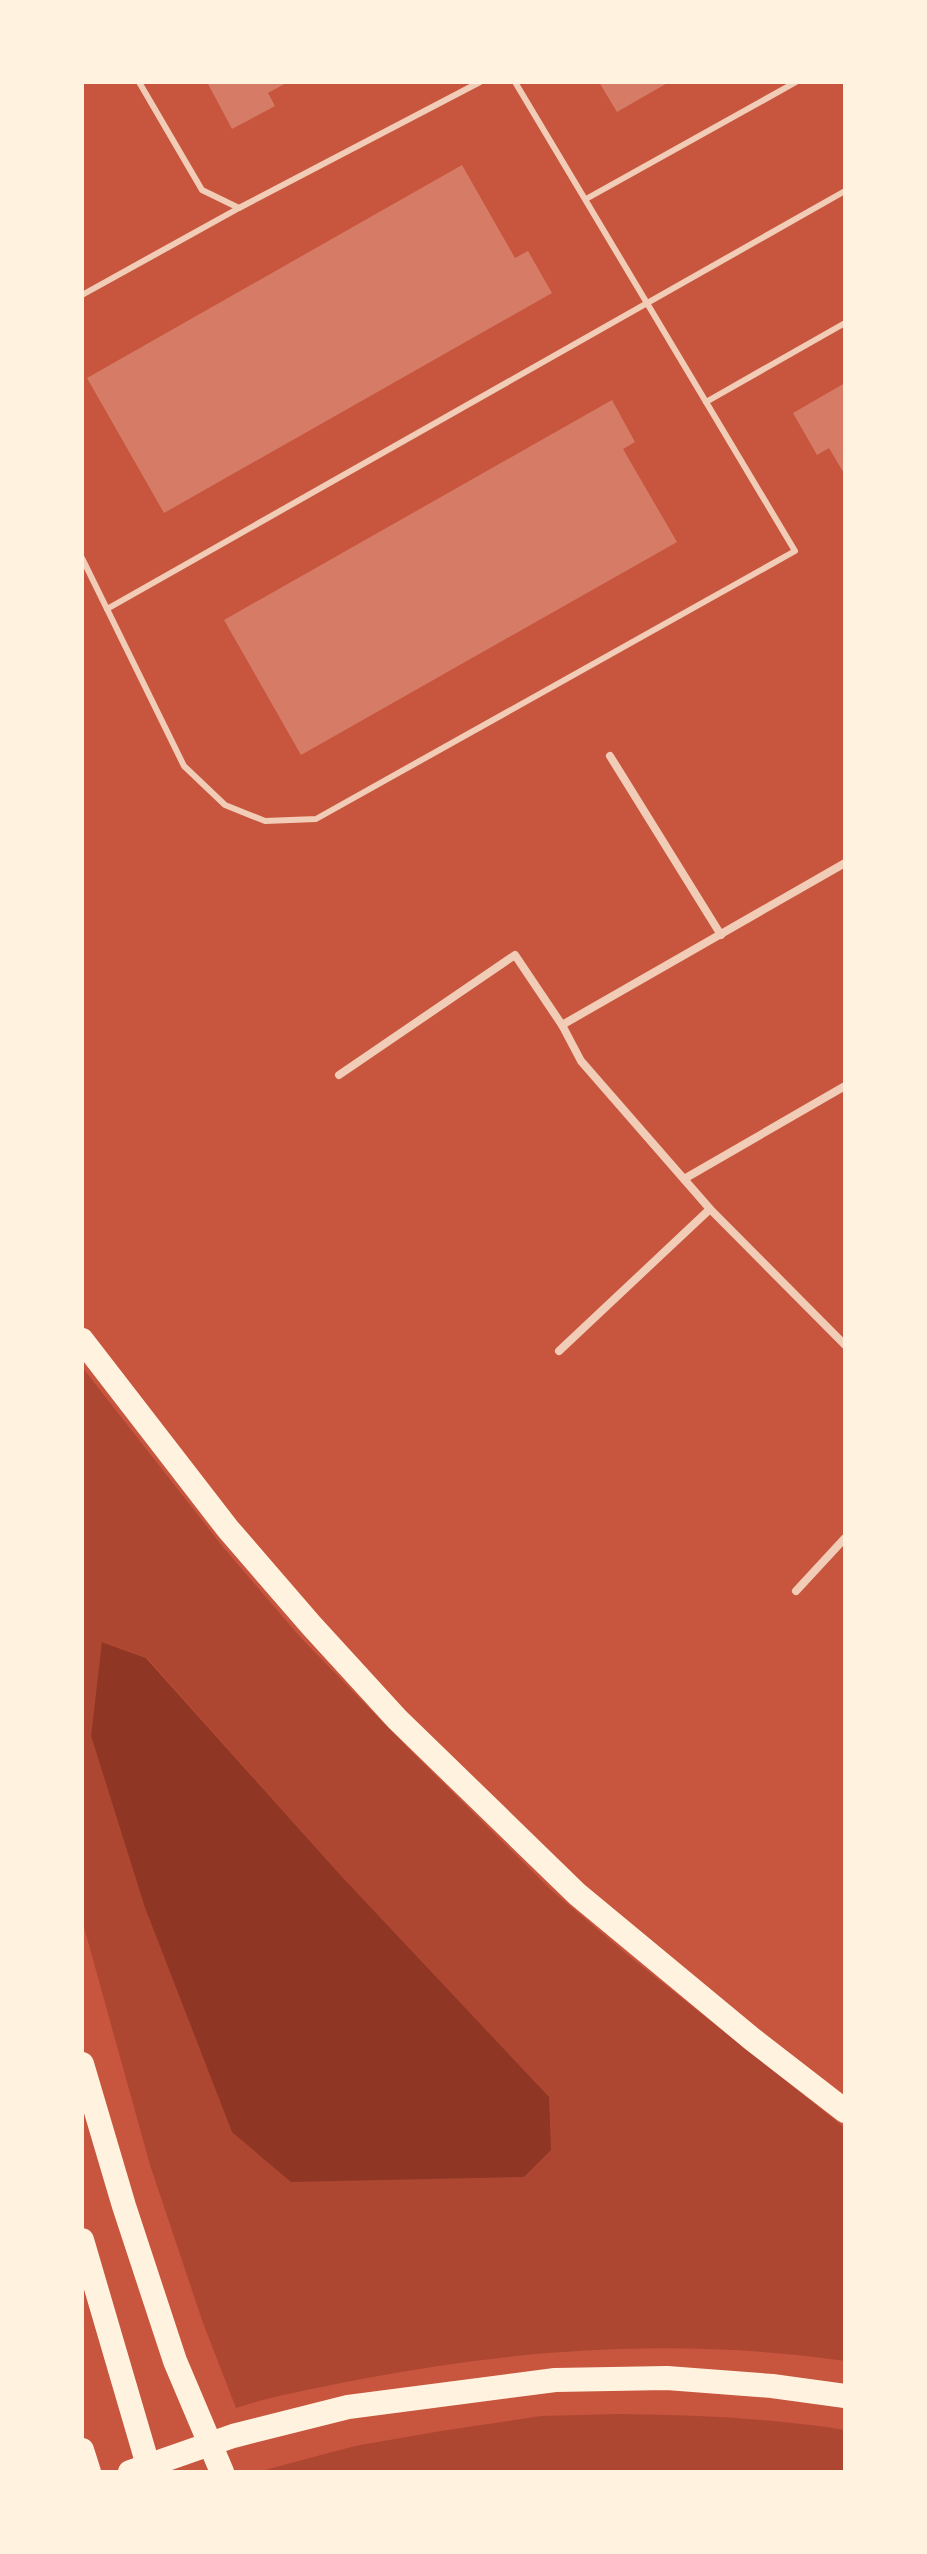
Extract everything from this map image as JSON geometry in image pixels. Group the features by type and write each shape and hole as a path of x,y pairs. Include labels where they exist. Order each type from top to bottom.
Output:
{"highway":[{"path":"82,1340 228,1529 397,1719 577,1894 752,2039 845,2111"},
{"path":"82,2064 175,2361 222,2472"},
{"path":"82,2240 150,2472"},
{"path":"130,2472 264,2428 348,2407 555,2380 667,2378 772,2386 845,2396"},
{"path":"82,2450 89,2472"}],"street":[{"path":"610,756 721,935"},
{"path":"562,1025 845,863"},
{"path":"339,1075 515,955 562,1025 581,1061 710,1209 845,1345"},
{"path":"684,1179 845,1086"},
{"path":"559,1351 710,1209"},
{"path":"796,1591 845,1538"}],"lane":[{"path":"139,82 202,190 239,208"},
{"path":"82,295 239,208 480,82"},
{"path":"82,558 184,766 225,805 265,821 316,819 795,551 515,82"},
{"path":"586,199 796,82"},
{"path":"107,609 845,191"},
{"path":"706,402 845,323"}],"shaded area":[{"path":"82,1367 223,1547 301,1638 406,1746 550,1889 845,2128 845,2361 785,2354 665,2348 545,2353 367,2378 236,2408 203,2323 150,2165 82,1920","holes":["103,1642 147,1658 343,1878 144,1905 91,1736"]},
{"path":"102,1642 146,1658 343,1878 549,2097 551,2150 524,2177 291,2182 232,2132 144,1905 91,1736"},
{"path":"620,2414 733,2418 845,2430 845,2472 265,2470 355,2446 441,2431 541,2416"}],"building":[{"path":"207,82 288,82 268,93 275,106 232,129"},
{"path":"599,82 669,82 617,112"},
{"path":"462,165 515,258 528,251 552,293 164,513 87,378"},
{"path":"845,383 845,475 829,448 817,455 793,413"},
{"path":"612,400 635,442 623,449 677,542 301,755 224,620"}]}
